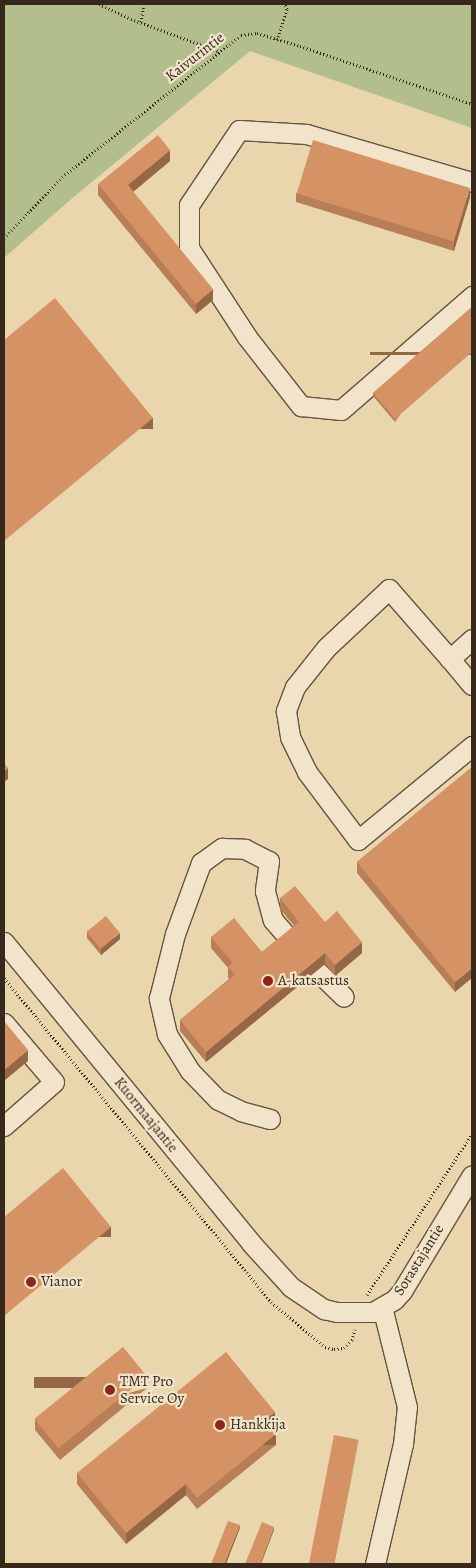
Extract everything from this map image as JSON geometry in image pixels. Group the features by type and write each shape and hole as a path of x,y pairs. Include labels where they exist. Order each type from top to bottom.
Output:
{"street":[{"path":"472,182 307,134 239,130 189,205 189,248 247,337 302,406 341,410 472,296"},
{"path":"472,685 389,589 326,648 295,687 286,711 290,737 307,772 358,840 472,746"},
{"path":"450,658 472,639"},
{"path":"270,1119 241,1111 218,1100 190,1071 167,1034 159,998 175,934 201,863 222,848 245,849 269,860 265,891 273,920 317,971 344,997"},
{"name":"Kuormaajantie","path":"4,942 242,1232 291,1287"},
{"path":"4,1023 54,1082 4,1126"},
{"name":"Sorastajantie","path":"291,1287 324,1309 337,1312 373,1312 394,1300 402,1291 472,1175"},
{"path":"376,1564 406,1424 407,1407 382,1307"}],"path":[{"path":"99,4 219,51"},
{"path":"141,22 144,4"},
{"path":"277,40 287,9 285,4"},
{"name":"Kaivurintie","path":"4,238 62,177 241,34 257,33 472,104"},
{"path":"4,978 271,1302 325,1347 334,1349 344,1348 352,1340 359,1313 370,1288 472,1134"}],"green space":[{"path":"4,4 472,4 472,128 250,51 69,201 4,258"}],"building":[{"path":"158,135 170,150 128,185 213,289 196,304 98,184"},
{"path":"313,140 470,188 453,242 297,194"},
{"path":"55,298 153,418 4,541 4,340"},
{"path":"472,307 472,352 395,419 373,393"},
{"path":"4,763 8,768 4,771"},
{"path":"472,767 472,968 455,982 357,862"},
{"name":"A-katsastus","path":"295,886 325,922 337,911 362,942 335,965 325,953 206,1052 180,1020 235,975 228,967 233,963 211,937 234,918 262,952 299,922 280,898"},
{"path":"106,916 120,933 100,949 87,932"},
{"path":"4,1021 28,1050 4,1070"},
{"name":"Vianor","path":"63,1168 111,1227 4,1316 4,1217"},
{"path":"123,1347 147,1377 58,1448 34,1419"},
{"path":"226,1352 275,1412 264,1420 276,1434 197,1498 186,1484 126,1533 77,1473"},
{"path":"334,1435 359,1440 334,1564 309,1564"},
{"path":"228,1521 240,1525 224,1564 211,1564"},
{"path":"262,1522 274,1527 260,1564 245,1564"}],"place":[{"name":"A-katsastus","path":"268,981"},
{"name":"Vianor","path":"31,1282"},
{"name":"TMT Pro Service Oy","path":"110,1390"},
{"name":"Hankkija","path":"220,1425"}]}
